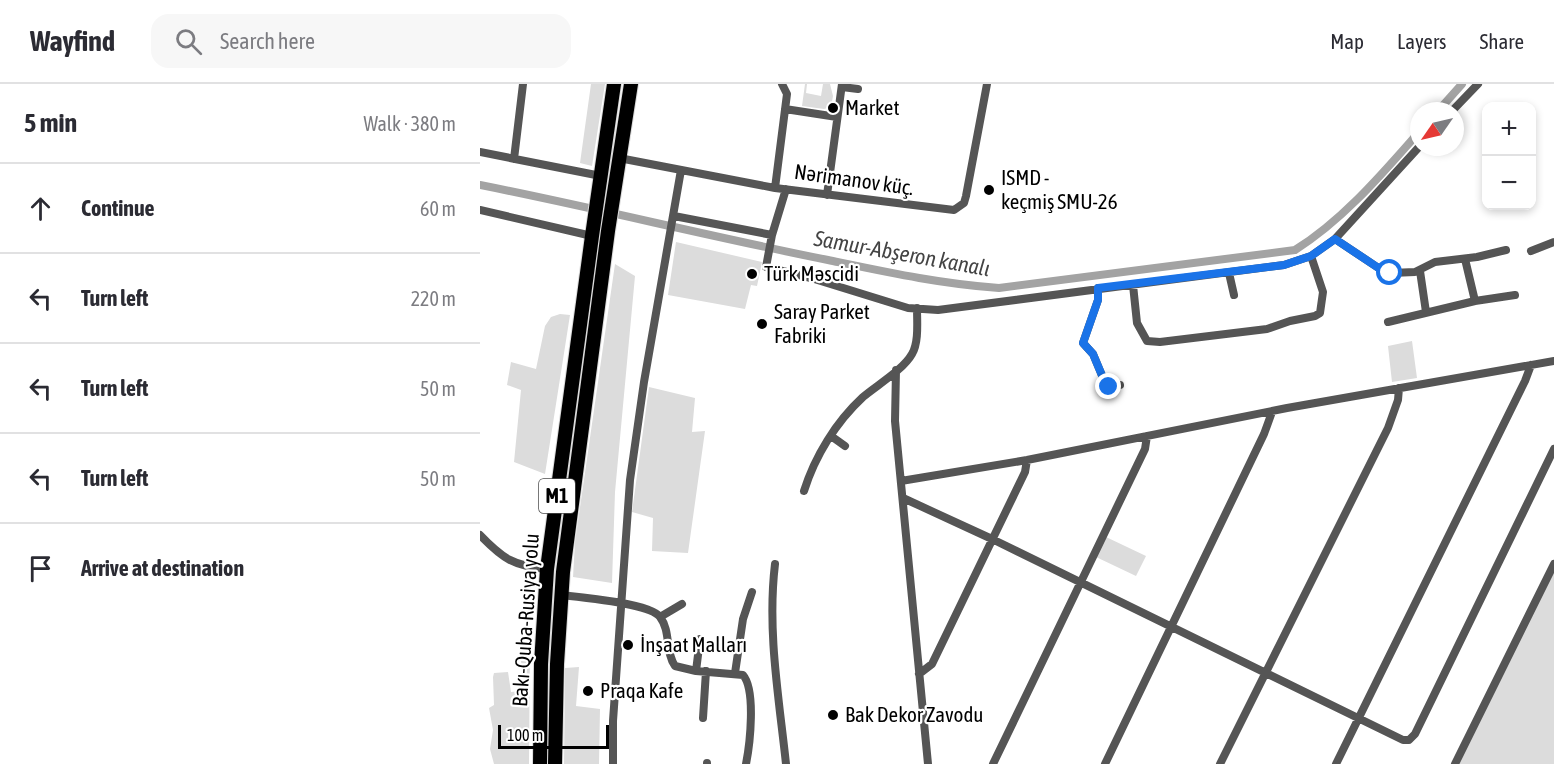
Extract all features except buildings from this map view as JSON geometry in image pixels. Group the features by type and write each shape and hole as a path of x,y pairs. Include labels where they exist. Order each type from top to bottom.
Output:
{"highway":[{"path":"600,181 614,84"},
{"path":"619,158 631,84"},
{"name":"Bakı-Quba-Rusiya yolu","path":"555,764 561,595 619,158"},
{"name":"Bakı-Quba-Rusiya yolu","path":"540,764 541,664 548,569 600,181"},
{"path":"546,593 546,610 550,615 557,612 561,595"}],"street":[{"path":"514,159 523,84"},
{"path":"775,188 787,94 782,84"},
{"name":"Nərimanov küç.","path":"619,158 775,188 947,210 960,208 966,196 987,84"},
{"path":"1461,102 1478,84"},
{"path":"827,195 842,86 858,90"},
{"path":"785,109 837,117"},
{"path":"480,152 600,181"},
{"path":"786,189 772,235 766,267 811,278 908,308 938,310 1284,265 1311,256 1335,239 1411,156"},
{"path":"613,764 613,721 630,480 644,382 681,170"},
{"path":"480,210 592,232"},
{"path":"674,217 772,235"},
{"path":"1335,239 1384,272 1390,273 1420,270 1435,262 1465,259 1506,250"},
{"path":"1531,251 1554,242"},
{"path":"1133,285 1137,323 1147,341 1160,342 1267,329 1320,313 1323,292 1311,256"},
{"path":"1465,259 1475,301"},
{"path":"1420,270 1426,312"},
{"path":"1229,273 1234,295"},
{"path":"1098,288 1098,300 1083,343 1093,354 1106,385 1109,387 1120,385"},
{"path":"1388,322 1475,301 1515,295"},
{"path":"804,491 814,463 831,436 862,398 914,352 917,308"},
{"path":"901,481 1027,460 1399,388 1554,361"},
{"path":"1335,764 1531,365"},
{"path":"896,370 896,421 928,764"},
{"path":"1220,764 1388,428 1398,400 1399,388"},
{"path":"1105,764 1173,626 1264,434 1272,412"},
{"path":"831,436 845,446"},
{"path":"993,764 1145,449 1148,436"},
{"path":"903,498 1266,671 1403,740 1409,740 1415,734 1554,449"},
{"path":"920,674 932,664 1025,472 1027,460"},
{"path":"480,535 510,562 548,569"},
{"path":"775,564 771,619 786,764"},
{"path":"1455,764 1554,564"},
{"path":"735,673 743,619 752,592"},
{"path":"561,595 592,597 621,603 660,616 682,604"},
{"path":"660,616 673,664 678,668 735,673 743,675 747,680 751,718 746,764"},
{"path":"696,670 700,639"},
{"path":"703,718 706,671"}],"shaded area":[{"path":"591,84 605,84 592,166 580,163"},
{"path":"805,84 807,84 806,93 821,96 823,84 830,84 833,96 831,107 824,109 802,106"},
{"path":"676,242 762,262 757,286 751,285 745,309 668,295"},
{"path":"615,264 635,276 615,492 612,583 573,577 575,542"},
{"path":"560,314 570,315 545,474 514,462 521,390 507,385 511,362 536,369 545,326 551,317"},
{"path":"1412,341 1417,378 1392,382 1388,346"},
{"path":"649,387 695,398 692,432 705,431 688,553 652,551 653,518 632,512"},
{"path":"1106,537 1146,556 1136,576 1096,557"},
{"path":"1554,570 1554,764 1458,764"},
{"path":"522,641 530,641 529,764 494,764 490,749 493,730 489,708 494,705 493,677 494,673 508,672 511,692 521,691 520,650"},
{"path":"579,667 576,706 600,709 599,764 564,764 565,668"}],"waterway":[{"name":"Samur-Abşeron kanalı","path":"1446,102 1462,84"},
{"name":"Samur-Abşeron kanalı","path":"480,185 871,269 935,281 999,288 1295,250 1346,211 1410,142"}],"place":[{"name":"Market","path":"833,108"},
{"name":"ISMD - keçmiş SMU-26","path":"989,190"},
{"name":"Türk Məscidi","path":"752,274"},
{"name":"Saray Parket Fabriki","path":"762,324"},
{"name":"İnşaat Malları","path":"628,645"},
{"name":"Praqa Kafe","path":"588,691"},
{"name":"Bak Dekor Zavodu","path":"833,715"}],"route":[{"path":"1109,387 1106,385 1093,354 1083,343 1098,300 1098,288 1284,265 1311,256 1335,239 1384,272 1390,273"}]}
